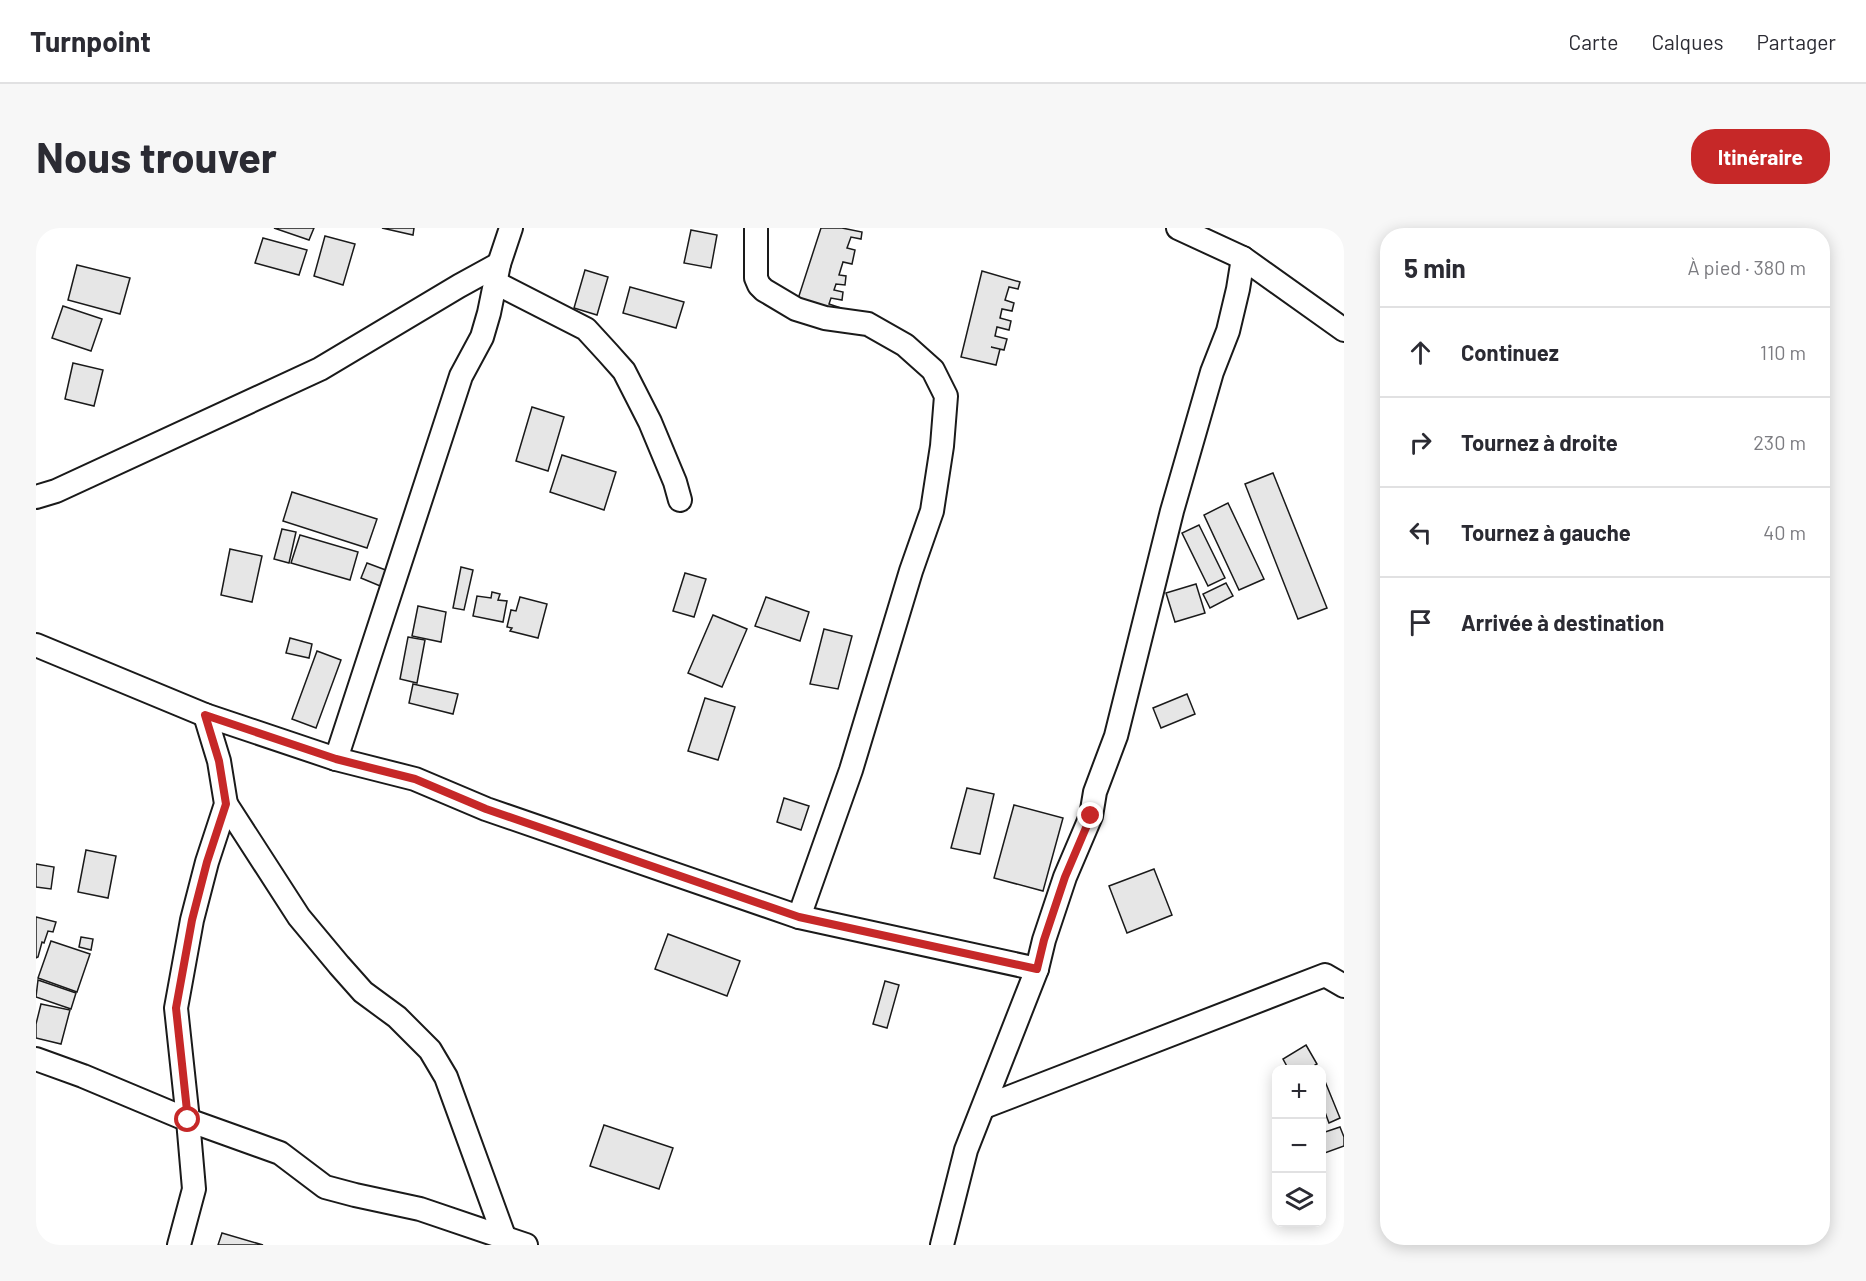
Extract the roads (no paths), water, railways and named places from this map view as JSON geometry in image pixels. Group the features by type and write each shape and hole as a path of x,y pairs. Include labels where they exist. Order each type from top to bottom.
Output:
{"street":[{"path":"336,759 461,376 482,337 511,228"},
{"path":"756,228 756,278 764,290 796,309 825,318 868,324 905,345 933,370 946,396 942,446 932,511 911,571 851,770 799,917"},
{"path":"1178,228 1243,258 1344,330"},
{"path":"942,1245 966,1150 1037,969 1065,877 1091,816 1095,792 1116,736 1172,511 1212,372 1228,331 1243,258"},
{"path":"36,497 56,491 320,369 459,285 498,273 586,329 624,371 650,422 680,500"},
{"path":"36,645 205,715 336,759 415,779 486,809 799,917 1037,969"},
{"path":"205,715 219,761 226,804 300,917 326,949 363,992 398,1017 430,1050 446,1077 516,1242"},
{"path":"178,1245 194,1189 176,1008 192,920 207,862 226,804"},
{"path":"984,1107 1338,976"},
{"path":"36,1059 188,1120 280,1153 325,1186 420,1209 516,1242"}]}
